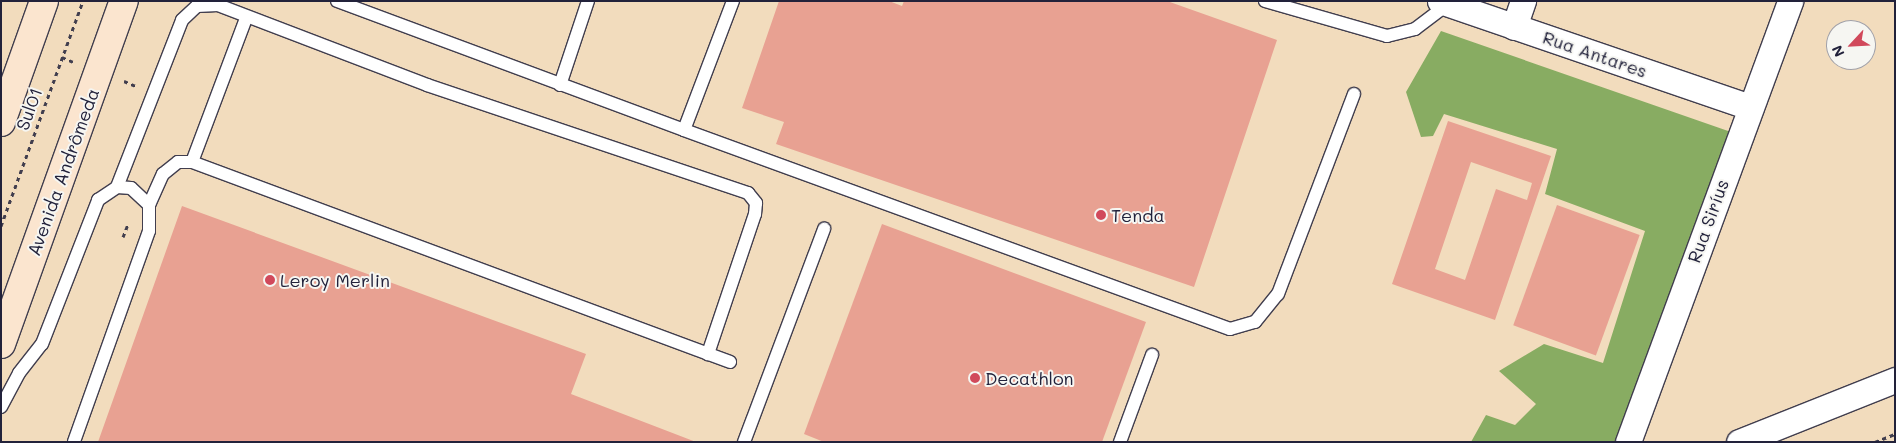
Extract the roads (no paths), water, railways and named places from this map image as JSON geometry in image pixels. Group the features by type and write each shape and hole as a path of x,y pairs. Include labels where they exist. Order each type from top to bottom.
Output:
{"main road":[{"path":"1,122 44,1"},
{"name":"Avenida Andrômeda","path":"1,344 124,1"}],"street":[{"path":"1514,27 1523,1"},
{"name":"Rua Siríus","path":"1628,442 1749,107 1790,1"},
{"name":"Rua Antares","path":"1444,2 1749,107"},
{"path":"1739,442 1895,380"}],"lane":[{"path":"337,1 560,85 1230,329 1255,322 1278,294 1354,94"},
{"path":"560,85 588,1"},
{"path":"684,130 733,1"},
{"path":"1265,1 1387,36 1415,29 1444,2"},
{"path":"1,407 23,367 42,344 98,200 117,187 182,20 197,6 218,5 246,18 552,129 748,193 756,202 755,214 708,354"},
{"path":"192,162 246,18"},
{"path":"74,442 149,231 148,203 163,174 178,162 192,162 730,362"},
{"path":"117,187 131,188 148,203"},
{"path":"744,442 824,229"},
{"path":"1120,442 1152,355"}],"place":[{"name":"Tenda","path":"1101,215"},
{"name":"Leroy Merlin","path":"270,280"},
{"name":"Decathlon","path":"975,378"}]}
